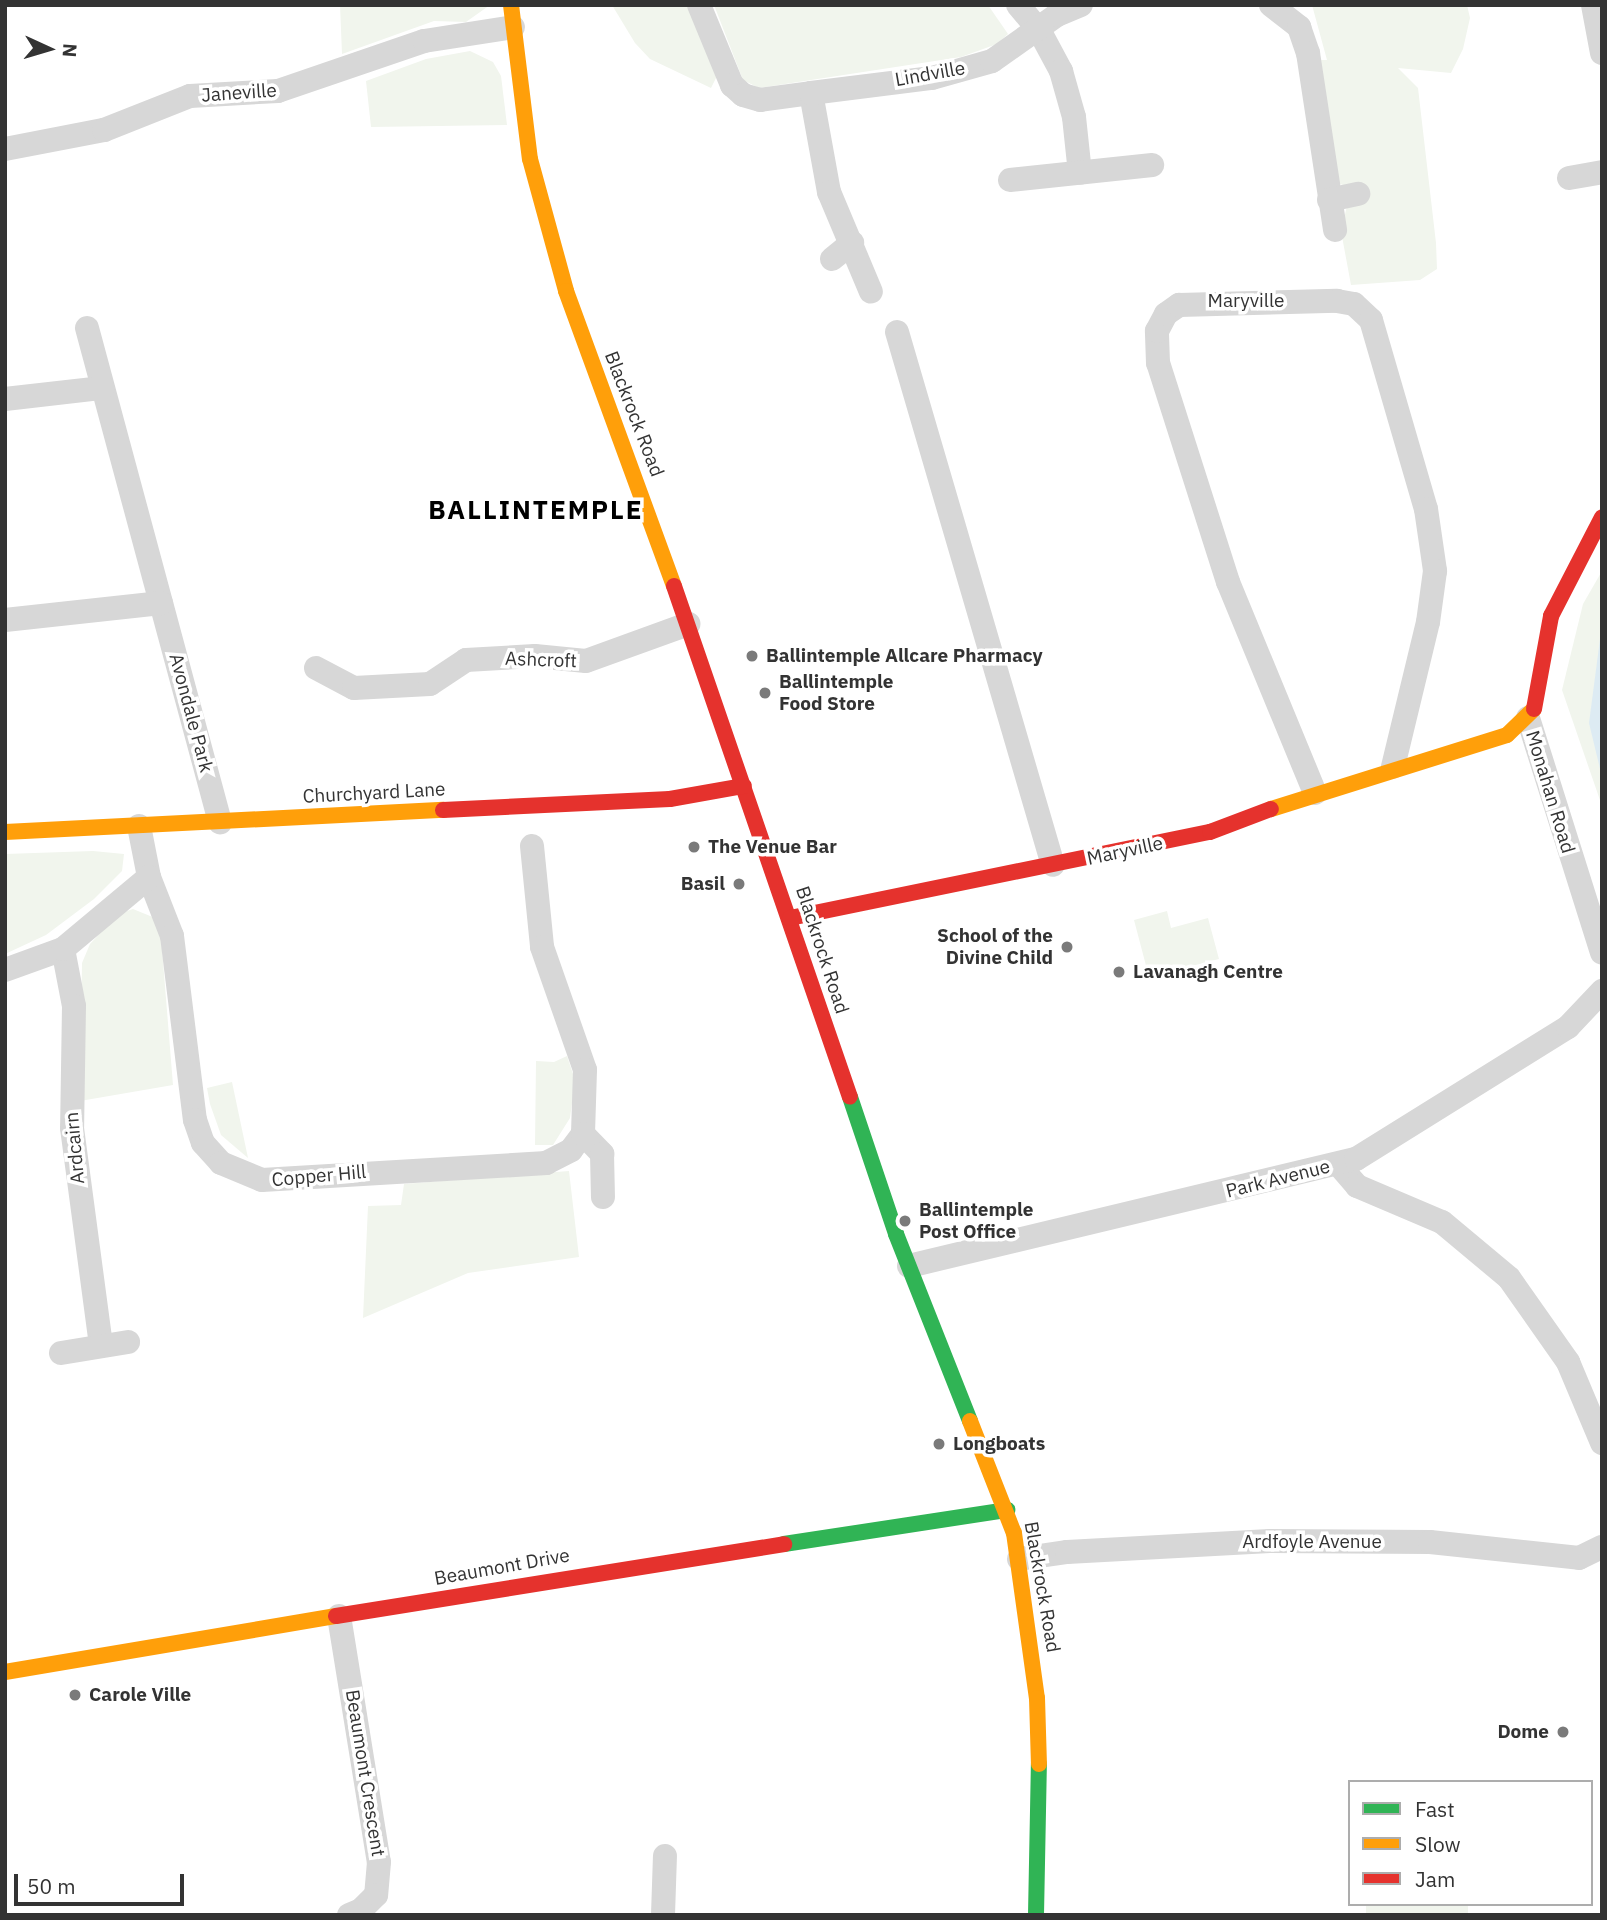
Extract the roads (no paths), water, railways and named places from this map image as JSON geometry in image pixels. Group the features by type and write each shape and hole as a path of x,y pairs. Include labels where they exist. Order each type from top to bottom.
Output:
{"street":[{"name":"Lindville","path":"699,5 736,90 755,100 951,74 1005,55 1057,15 1081,5"},
{"path":"1018,5 1039,30 1071,102 1080,173"},
{"path":"1271,5 1299,27 1308,53 1335,230"},
{"path":"1593,5 1602,53"},
{"name":"Janeville","path":"5,149 104,130 190,96 278,91 424,41 512,16"},
{"name":"Blackrock Road","path":"512,16 530,159 559,269 688,624 909,1266 1007,1510 1019,1559 1039,1736 1037,1915"},
{"path":"811,93 824,174 871,292"},
{"path":"1010,180 1152,165"},
{"path":"1569,178 1602,172"},
{"path":"1329,200 1358,194"},
{"path":"832,259 852,243"},
{"name":"Maryville","path":"1315,793 1228,582 1158,363 1157,331 1166,314 1179,304 1211,300 1337,301 1354,304 1371,320 1426,509 1435,571 1428,622 1394,767"},
{"name":"Avondale Park","path":"88,328 220,822"},
{"path":"897,332 1052,865"},
{"path":"5,399 102,387"},
{"name":"Monahan Road","path":"1602,516 1558,597 1547,632 1537,704 1528,718 1602,953"},
{"path":"5,620 161,603"},
{"name":"Ashcroft","path":"316,668 354,688 430,684 466,660 535,656 586,661 688,624"},
{"name":"Maryville","path":"790,918 1210,832 1394,767 1489,742 1528,718"},
{"name":"Churchyard Lane","path":"5,832 680,799 744,786"},
{"name":"Copper Hill","path":"139,826 149,877 172,936 195,1120 203,1143 231,1170 272,1180 545,1163 571,1150 583,1134"},
{"path":"532,846 543,951 587,1083 583,1134 601,1154 603,1196"},
{"path":"5,970 63,949 149,877"},
{"name":"Ardcairn","path":"63,949 74,1006 72,1128 101,1346"},
{"name":"Park Avenue","path":"909,1266 1356,1159 1568,1027 1602,991"},
{"path":"1338,1164 1357,1186 1442,1222 1509,1278 1568,1362 1602,1443"},
{"path":"61,1353 128,1342"},
{"name":"Beaumont Drive","path":"5,1672 1007,1510"},
{"name":"Ardfoyle Avenue","path":"1019,1559 1068,1552 1270,1541 1430,1542 1579,1558 1602,1547"},
{"name":"Beaumont Crescent","path":"340,1616 380,1862 376,1895 361,1910 349,1915"},
{"path":"663,1915 665,1856"}],"place":[{"name":"Ballintemple Allcare Pharmacy","path":"752,656"},
{"name":"Ballintemple Food Store","path":"765,693"},
{"name":"The Venue Bar","path":"694,847"},
{"name":"Basil","path":"739,884"},
{"name":"School of the Divine Child","path":"1067,947"},
{"name":"Lavanagh Centre","path":"1119,972"},
{"name":"Ballintemple Post Office","path":"905,1221"},
{"name":"Longboats","path":"939,1444"},
{"name":"Carole Ville","path":"75,1695"},
{"name":"Dome","path":"1563,1732"}],"district":[{"name":"BALLINTEMPLE","path":"536,510"}]}
